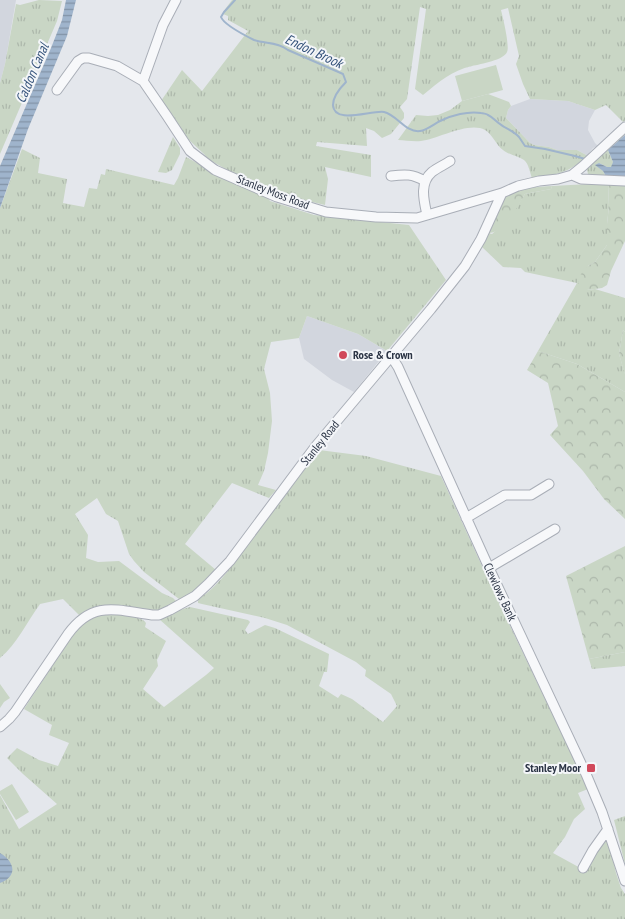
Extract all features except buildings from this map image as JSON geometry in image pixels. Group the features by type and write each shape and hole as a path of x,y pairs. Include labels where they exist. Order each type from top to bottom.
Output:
{"street":[{"path":"143,81 163,25 176,0"},
{"name":"Stanley Moss Road","path":"57,90 78,61 83,58 116,66 143,81 190,151 215,170 276,197 326,212 376,217 417,218 502,193"},
{"path":"502,193 518,186 572,175 625,127"},
{"path":"427,215 423,191 425,181 431,173 450,161"},
{"path":"391,176 414,175 425,181"},
{"path":"572,175 581,179 625,181"},
{"name":"Stanley Road","path":"0,726 15,712 68,634 82,618 90,613 109,609 159,615 195,596 230,561 315,447 465,266 502,193"},
{"name":"Clewlows Bank","path":"391,356 404,380 489,568 586,774 602,812 625,881"},
{"path":"466,518 505,495 531,495 549,484"},
{"path":"489,568 555,529"},
{"path":"583,868 608,829"}],"shaded area":[{"path":"0,0 16,0 0,83"},
{"path":"530,99 568,101 595,110 589,121 588,130 598,146 593,148 588,156 577,150 557,150 530,143 506,118 511,106"},
{"name":"Rose & Crown","path":"307,316 358,334 387,351 354,392 332,380 304,359 299,338"}],"green space":[{"path":"39,0 62,1 57,21 0,154 0,83 16,4 20,5"},
{"path":"232,0 625,0 625,121 623,122 606,105 595,110 568,101 530,99 516,64 519,56 508,8 501,10 508,44 505,55 458,71 440,81 423,95 415,89 426,9 420,7 407,99 400,107 404,113 404,118 391,134 382,138 374,131 366,128 367,146 317,142 316,146 371,155 371,177 325,167 328,179 325,205 304,200 238,176 208,159 189,140 161,101 182,70 202,91 248,31 228,20 228,16 223,14"},
{"path":"496,65 503,90 462,101 455,76"},
{"path":"488,94 509,102 511,106 506,118 530,143 557,150 577,150 588,156 562,172 532,178 524,160 505,152 488,132 478,128 462,129 428,140 398,140 416,115 438,115 450,110 462,101"},
{"path":"625,132 625,135 608,150 613,162 612,167 599,163 596,165 607,178 588,174 587,170 590,164"},
{"path":"173,137 180,148 180,154 172,170 166,173 158,172"},
{"path":"22,149 40,158 38,173 67,179 63,203 84,207 89,188 97,189 101,174 105,175 106,169 174,185 186,157 223,177 266,195 270,201 314,215 409,225 446,280 387,351 358,334 307,316 299,338 271,342 264,369 270,393 272,421 268,453 264,471 258,485 276,490 269,498 232,483 185,544 216,570 194,591 179,599 144,572 129,554 118,521 106,514 97,498 75,514 88,535 86,558 98,562 119,561 176,601 163,610 154,611 106,605 92,608 79,615 63,599 40,604 17,640 0,658 0,208"},
{"path":"608,183 607,245 595,262 588,266 587,290 595,289 625,298 625,332 623,330 619,354 625,374 625,392 577,364 538,351 577,283 525,272 521,268 503,267 482,247 488,233 492,234 508,220 525,194 551,189 552,186"},
{"path":"608,183 625,186 625,241 611,271 607,285 602,288 587,290 578,283 581,274 588,266 595,262 607,245"},
{"path":"552,186 551,189 525,194 505,224 500,229 488,233 506,197 522,189"},
{"path":"623,330 625,332 625,375 619,354"},
{"path":"538,351 577,364 625,392 625,519 604,499 583,471 550,435 558,426 548,383 527,370"},
{"path":"319,450 366,456 441,476 588,789 578,793 585,809 574,819 565,837 553,853 584,870 606,835 616,873 625,894 625,919 0,919 0,795 19,829 57,804 7,758 17,748 39,760 58,766 69,743 49,735 52,725 24,709 76,630 88,619 101,614 139,618 146,623 145,627 166,641 157,660 158,666 143,689 164,707 214,668 159,619 190,607 248,620 250,622 245,630 248,634 265,625 275,628 329,654 327,672 324,672 319,686 338,698 341,694 352,699 383,722 397,706 391,694 365,676 366,670 356,662 287,625 265,618 198,603 200,597 212,589 231,567"},
{"path":"625,546 625,652 589,659 566,576"},
{"path":"625,652 625,666 592,669 589,659"},
{"path":"0,684 10,698 0,708"},
{"path":"12,784 29,812 16,820 0,794 0,791"},
{"path":"625,816 625,864 614,820"}],"water":[{"path":"66,0 76,0 67,36 28,129 0,208 0,166 51,48 62,20"},
{"path":"625,135 625,179 607,178 603,171 595,165 599,163 611,167 613,162 608,150"},
{"path":"0,853 9,860 12,873 10,877 0,883"}],"waterway":[{"name":"Endon Brook","path":"235,0 221,17 231,27 254,40 280,46 343,74 346,82 339,90 333,102 335,111 340,114 354,115 384,112 406,127 420,131 455,115 482,113 487,114 502,126 515,133 525,146 585,159"}],"place":[{"name":"Rose & Crown","path":"343,355"},
{"name":"Stanley Moor","path":"591,768"}],"water label":[{"name":"Caldon Canal","path":"32,73"}]}
